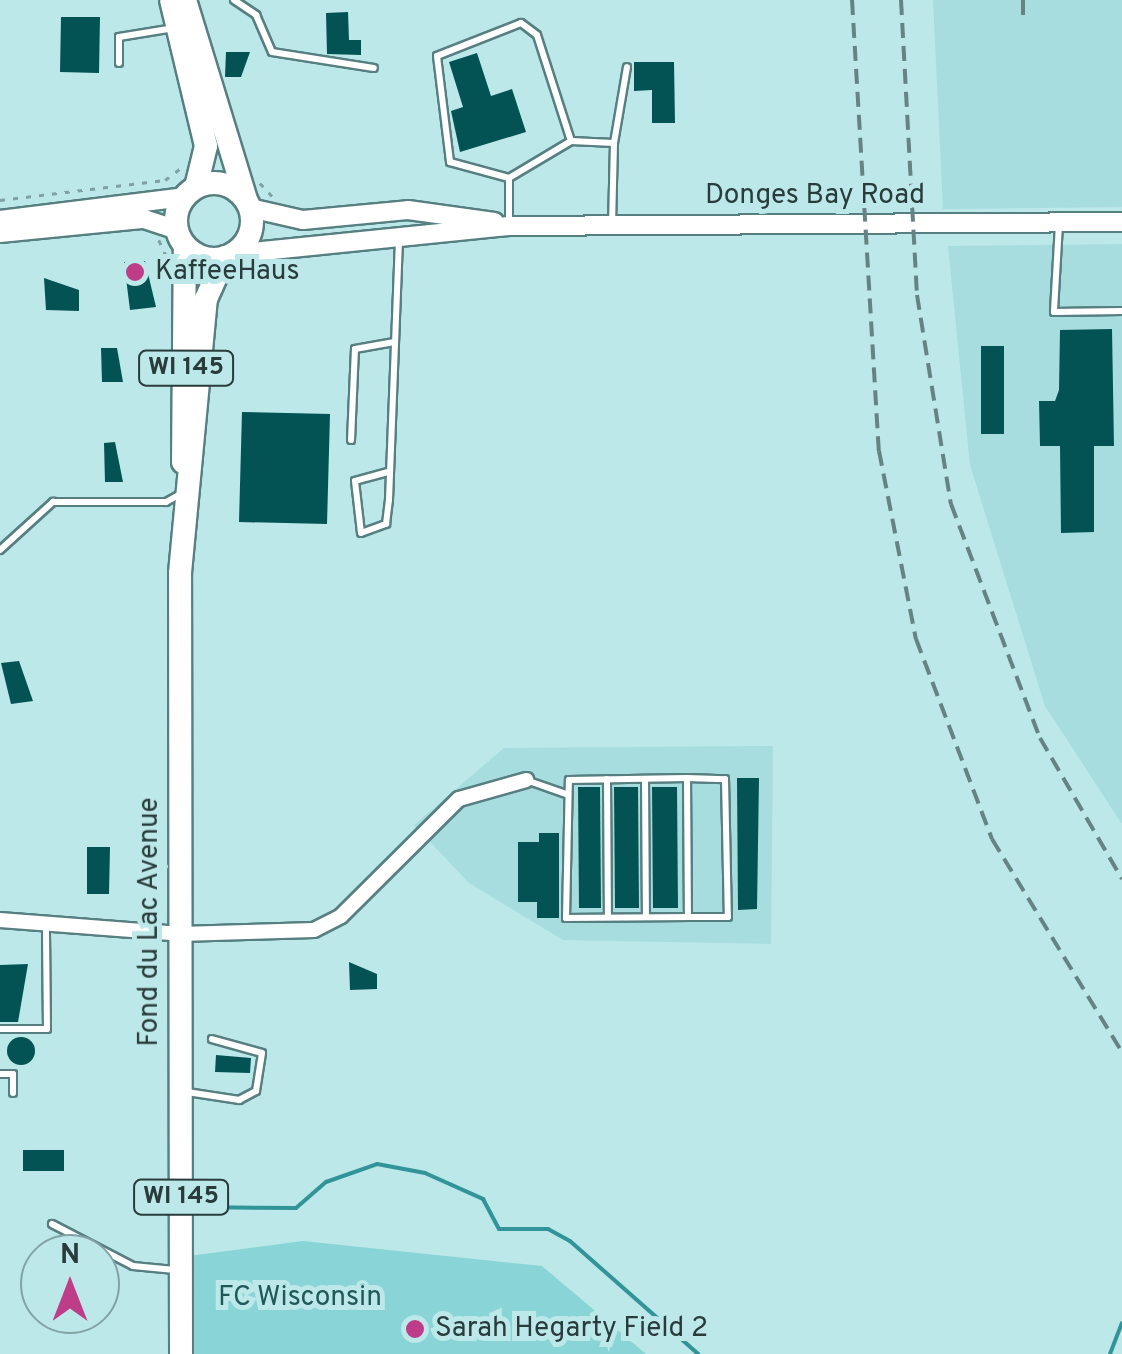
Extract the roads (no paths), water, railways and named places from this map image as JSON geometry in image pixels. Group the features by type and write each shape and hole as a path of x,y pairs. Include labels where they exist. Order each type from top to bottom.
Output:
{"main road":[{"name":"WI 145","path":"171,0 206,146 190,192 181,238"},
{"path":"185,0 248,204"},
{"path":"190,192 227,185 248,204"},
{"name":"WI 145","path":"229,255 250,234 248,204"},
{"path":"181,238 229,255"},
{"name":"Fond du Lac Avenue","path":"181,238 186,490 180,934 181,1354"},
{"name":"Fond du Lac Avenue","path":"186,490 208,285 229,255"}],"street":[{"path":"0,220 190,192"},
{"name":"Donges Bay Road","path":"248,204 303,220 450,212 509,226"},
{"path":"0,233 144,219 181,238"},
{"name":"Donges Bay Road","path":"229,255 399,233 509,226 1122,222"},
{"path":"0,920 180,934 290,934 328,924 459,800 526,780"}],"lane":[{"path":"234,0 256,15 272,52 374,68"},
{"path":"571,141 532,31 520,23 440,50 450,162 509,178 571,141 614,142"},
{"path":"118,63 118,37 175,28"},
{"path":"612,225 614,142 626,67"},
{"path":"509,178 509,226"},
{"path":"1059,223 1054,312 1122,312"},
{"path":"388,472 356,481 361,533 386,524 399,233"},
{"path":"351,440 355,349 394,342"},
{"path":"0,550 53,502 166,502 186,490"},
{"path":"687,778 688,917"},
{"path":"687,778 726,779 728,916 566,918 569,780 687,778"},
{"path":"645,779 646,918"},
{"path":"526,780 566,794"},
{"path":"607,780 608,918"},
{"path":"0,1030 47,1029 46,926"},
{"path":"180,1092 239,1100 256,1091 262,1053 212,1039"},
{"path":"0,1074 13,1074 13,1093"},
{"path":"52,1224 133,1266 181,1271"}],"waterway":[{"path":"192,1207 296,1208 326,1182 377,1164 425,1173 483,1199 499,1229 548,1229 570,1241 698,1354"},
{"path":"1110,1354 1122,1323"}],"railway":[{"path":"852,0 879,451 916,639 992,839 1122,1052"},
{"path":"901,0 917,295 951,504 1040,738 1122,879"},
{"path":"1023,0 1023,22"}],"place":[{"name":"KaffeeHaus","path":"135,272"},
{"name":"Sarah Hegarty Field 2","path":"415,1329"}],"park label":[{"name":"FC Wisconsin","path":"300,1298"}]}
